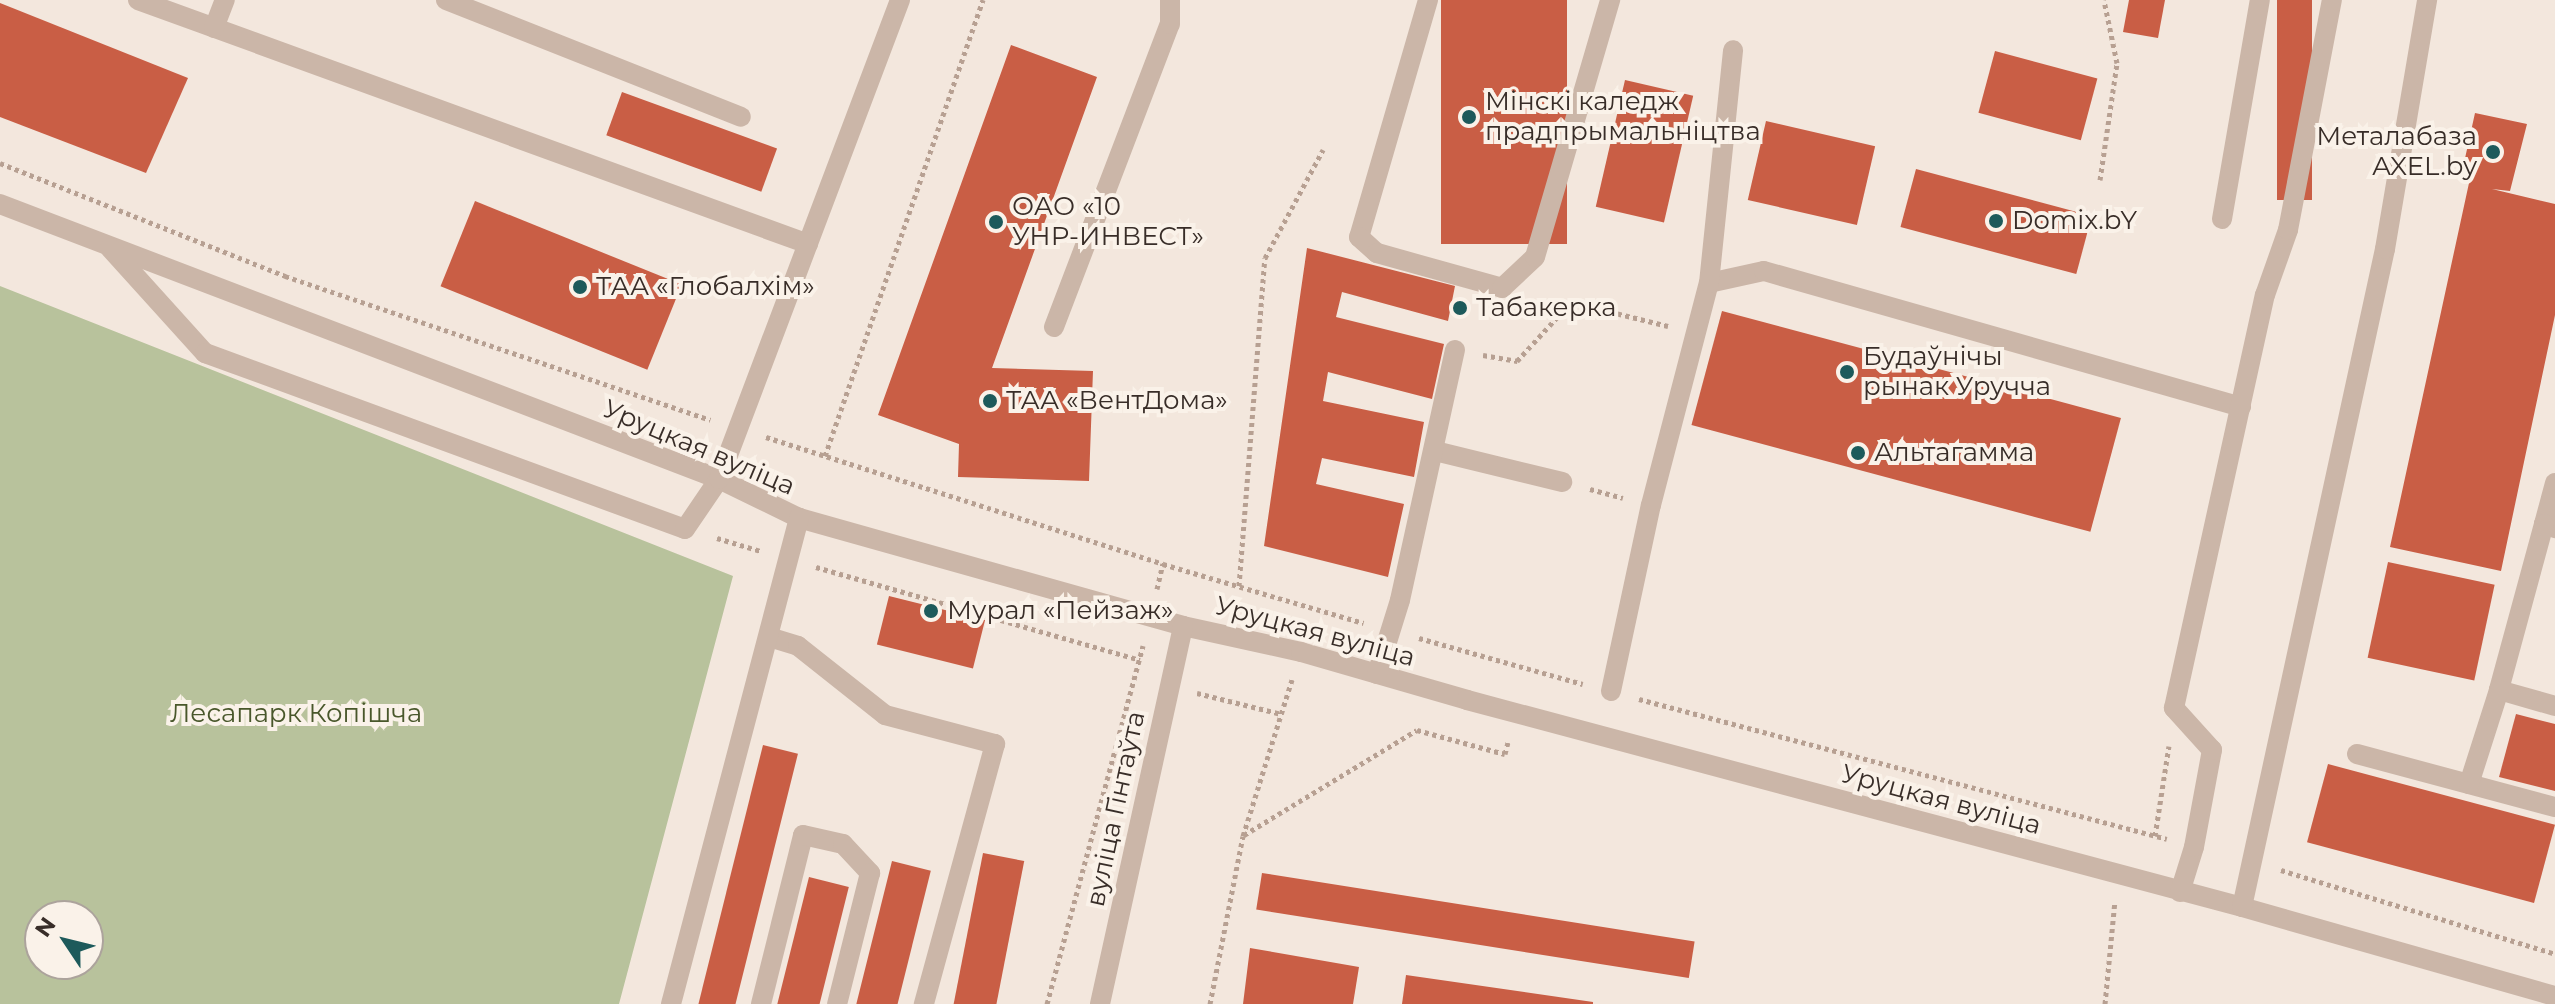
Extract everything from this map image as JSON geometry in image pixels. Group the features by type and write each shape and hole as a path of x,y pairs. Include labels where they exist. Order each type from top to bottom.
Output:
{"street":[{"path":"138,0 808,244"},
{"path":"214,28 225,0"},
{"path":"446,0 741,117"},
{"path":"107,245 205,353 685,529 719,479 900,0"},
{"path":"1054,327 1170,24 1170,0"},
{"path":"1428,0 1359,237 1377,253 1502,288 1535,257 1610,0"},
{"path":"2222,219 2260,0"},
{"path":"2180,892 2194,847 2212,750 2174,708 2265,295 2288,230 2332,0"},
{"path":"2242,907 2385,249 2427,0"},
{"path":"1611,691 1651,505 1709,283 1733,50"},
{"name":"Уруцкая вуліца","path":"0,204 719,479 799,518 1183,626 1301,652 1517,714 2242,907 2555,996"},
{"path":"1709,283 1764,271 2241,407"},
{"path":"1377,674 1400,600 1455,350"},
{"path":"1435,451 1562,482"},
{"path":"2469,784 2549,526 2555,483"},
{"path":"671,1004 799,518"},
{"name":"вуліца Гінтаўта","path":"1100,1004 1183,626"},
{"path":"769,637 798,646 885,715 995,744 924,1004"},
{"path":"2499,690 2555,706"},
{"path":"2357,754 2555,807"},
{"path":"761,1004 803,835 843,844 870,873 837,1004"}],"path":[{"path":"825,456 983,0"},
{"path":"2100,180 2117,63 2104,0"},
{"path":"1239,586 1265,258 1323,150"},
{"path":"1455,350 1517,361 1571,302 1696,333"},
{"path":"1562,482 1651,505"},
{"path":"685,529 1140,660"},
{"path":"1047,1004 1136,678 1163,564"},
{"path":"1210,1004 1243,836 1315,609"},
{"path":"1502,662 2194,847"},
{"path":"1243,836 1417,730 1505,754 1530,669"},
{"path":"1136,678 1281,714"},
{"path":"2155,836 2174,708"},
{"path":"2105,1004 2117,874 2128,829"},
{"path":"2252,861 2555,954"}],"green space":[{"name":"Лесапарк Копішча","path":"0,286 733,576 619,1004 0,1004"}],"building":[{"name":"Мінскі каледж прадпрымальніцтва","path":"1441,0 1567,0 1567,244 1441,244"},
{"path":"2129,0 2165,0 2158,38 2123,32"},
{"path":"2277,0 2312,0 2312,200 2277,200"},
{"path":"0,3 188,78 146,173 0,117"},
{"name":"ОАО «10 УНР-ИНВЕСТ»","path":"1011,45 1097,77 992,368 1093,371 1089,481 958,477 959,444 878,415"},
{"path":"1995,51 2097,78 2081,140 1978,113"},
{"path":"1625,80 1693,96 1664,222 1596,207"},
{"path":"622,92 777,148 761,192 606,135"},
{"path":"2475,113 2527,124 2510,191 2492,189 2555,204 2555,315 2501,571 2390,547 2469,183 2460,181"},
{"path":"1766,121 1875,146 1857,225 1748,200"},
{"path":"1916,169 2092,216 2076,274 1900,227"},
{"path":"475,201 682,285 647,370 441,286"},
{"path":"1307,248 1455,286 1448,321 1342,292 1336,317 1444,344 1432,399 1328,372 1323,401 1424,422 1414,477 1322,458 1316,484 1404,504 1388,577 1264,546"},
{"path":"1722,311 2121,418 2090,532 1691,425"},
{"path":"2388,562 2495,585 2474,681 2368,658"},
{"path":"889,596 985,620 973,668 877,645"},
{"path":"2516,714 2555,724 2555,791 2499,777"},
{"path":"763,745 798,754 736,1004 698,1004"},
{"path":"2328,764 2555,825 2534,903 2307,842"},
{"path":"983,853 1024,861 996,1004 954,1004"},
{"path":"892,861 931,871 898,1004 856,1004"},
{"path":"1262,873 1695,942 1689,978 1256,910"},
{"path":"809,877 849,887 820,1004 777,1004"},
{"path":"1250,948 1359,967 1353,1004 1243,1004"},
{"path":"1406,975 1593,1002 1593,1004 1402,1004"}],"place":[{"name":"Мінскі каледж прадпрымальніцтва","path":"1469,117"},
{"name":"Металабаза AXEL.by","path":"2493,152"},
{"name":"Domix.bY","path":"1996,221"},
{"name":"ОАО «10 УНР-ИНВЕСТ»","path":"996,222"},
{"name":"ТАА «Глобалхім»","path":"580,287"},
{"name":"Табакерка","path":"1460,308"},
{"name":"Будаўнічы рынак Уручча","path":"1847,372"},
{"name":"ТАА «ВентДома»","path":"990,401"},
{"name":"Альтагамма","path":"1858,453"},
{"name":"Мурал «Пейзаж»","path":"931,611"}]}
